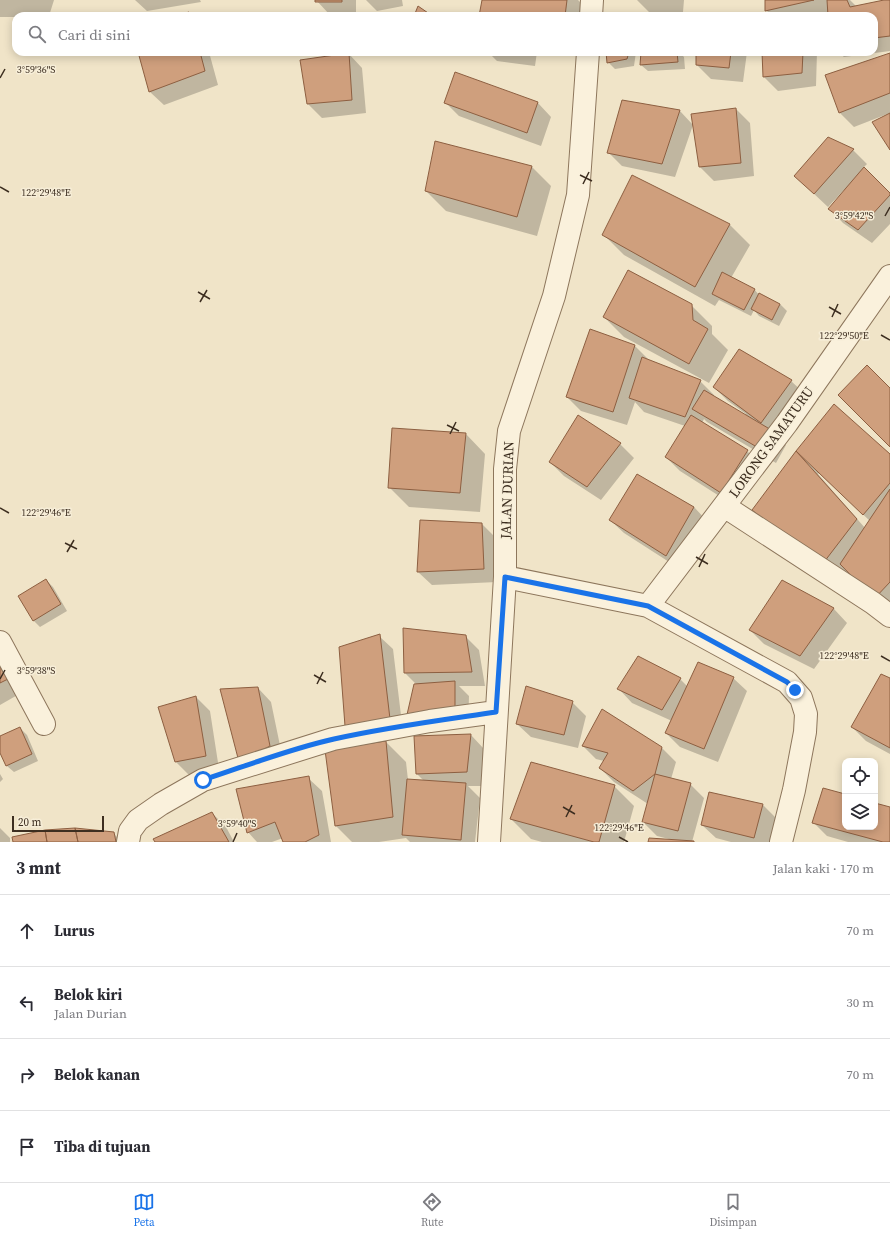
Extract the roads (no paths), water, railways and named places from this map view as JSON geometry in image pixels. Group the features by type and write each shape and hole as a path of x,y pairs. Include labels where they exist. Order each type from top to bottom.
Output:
{"street":[{"path":"591,12 592,0"},
{"name":"JALAN DURIAN","path":"488,842 505,577 505,469 509,431 554,296 578,195 588,56"},
{"name":"LORONG SAMATURU","path":"648,606 787,423 890,276"},
{"path":"724,506 873,603 890,616"},
{"path":"505,577 648,606 787,682 801,698 806,714 805,732 794,790 781,842"},
{"path":"0,642 44,724"},
{"path":"128,842 130,831 138,820 161,804 203,780 333,739 430,721 496,712"}]}
